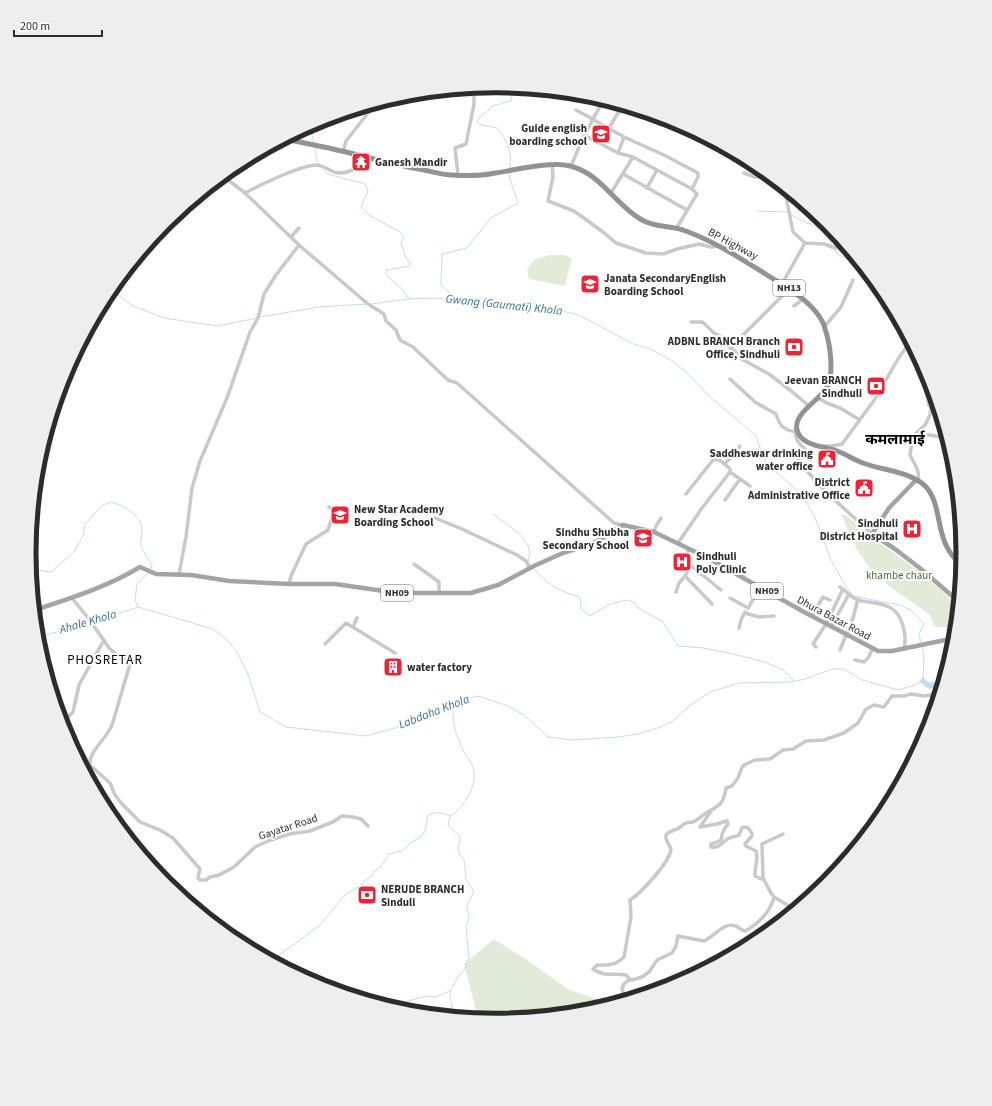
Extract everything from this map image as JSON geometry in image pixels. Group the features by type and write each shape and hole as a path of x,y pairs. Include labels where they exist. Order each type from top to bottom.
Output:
{"highway":[{"name":"BP Highway","path":"291,141 343,151 392,164 449,175 494,174 522,168 552,165 570,166 590,174 630,211 642,220 692,234 720,246 748,261 790,288 816,312 825,326 831,376 826,389 809,406 798,420 796,430"},
{"path":"796,430 804,441 839,451 864,464 905,474 925,485 931,493 946,546 956,558"}],"main road":[{"path":"918,480 914,482 889,508 872,534 890,545 921,569 954,597"},
{"name":"Dhura Bazar Road","path":"623,525 654,532 689,549 878,651 892,651 948,640"},
{"name":"NH09","path":"40,609 72,598 126,576 140,568 156,574 179,574 229,581 289,584 335,584 398,593 471,593 498,585 530,568 564,553 596,542 623,525"}],"street":[{"path":"458,175 455,148 466,144 474,104 474,97 472,94"},
{"path":"570,166 584,135 601,106"},
{"path":"576,110 624,137 664,155 698,174 692,189"},
{"path":"609,128 619,110"},
{"path":"343,151 346,141 369,111"},
{"path":"584,135 618,153 633,157 692,189 697,194 676,229"},
{"path":"618,153 624,137"},
{"path":"611,193 633,157"},
{"path":"245,193 266,182 303,168 317,165 336,173 356,169 370,159"},
{"path":"552,165 553,177 548,201 574,211 616,242 646,253 663,254 699,244 711,247 720,246"},
{"path":"647,188 657,170"},
{"path":"744,173 756,177 760,177"},
{"path":"623,174 688,210"},
{"path":"228,180 245,193 291,237 368,304 384,314 386,321 396,330 400,340 413,347 448,380 457,383 614,523 623,525"},
{"path":"786,196 793,232 805,243 824,244 835,248 839,247"},
{"path":"291,237 299,228"},
{"path":"782,284 805,243"},
{"path":"179,574 186,537 192,488 200,461 227,398 250,332 258,318 264,294 276,274 300,245"},
{"path":"825,326 841,307 853,280"},
{"path":"730,348 790,288"},
{"path":"794,306 803,299"},
{"path":"691,322 702,322 713,332 725,337 730,348 735,351 738,357 769,374 809,406"},
{"path":"821,446 842,444 875,399 907,346"},
{"path":"730,379 755,402 776,414 779,424 782,427 788,430 796,430 796,439 805,449 797,460 825,491 872,534"},
{"path":"918,480 919,473 917,465 910,454 913,436 925,425 930,415 931,407 929,406 927,391"},
{"path":"818,398 826,403 840,408 860,420"},
{"path":"916,433 941,437"},
{"path":"724,464 732,457 740,446"},
{"path":"686,494 713,460 719,460 730,469 730,472 750,486"},
{"path":"678,544 702,508 730,472"},
{"path":"725,500 740,479"},
{"path":"289,584 291,576 306,544 328,530 334,510 329,507"},
{"path":"435,518 462,529 516,555 526,561 530,568"},
{"path":"654,532 661,518"},
{"path":"689,549 684,560 721,590"},
{"path":"414,564 439,582 439,593"},
{"path":"676,592 679,583 685,576 690,566"},
{"path":"685,576 712,604"},
{"path":"739,628 741,620 760,588"},
{"path":"816,647 813,644 826,624 838,600 842,588 858,600 890,607 895,610 904,629 904,649"},
{"path":"831,626 849,594"},
{"path":"812,616 823,597 830,600"},
{"path":"67,718 73,712 79,685 104,640 90,619 72,598"},
{"path":"730,598 748,608"},
{"path":"838,600 844,603"},
{"path":"840,650 853,618 858,600"},
{"path":"745,613 759,617 774,616"},
{"path":"353,627 357,618"},
{"path":"325,644 346,623 395,653"},
{"name":"Gayatar Road","path":"104,640 108,648 130,664 110,730 92,753 90,765 110,783 115,795 140,822 160,830 173,838 179,844 200,870 198,878 200,880 206,880 234,867 255,847 268,841 289,834 310,831 333,822 342,816 361,819 368,826"},
{"path":"855,660 864,662 868,658 872,648"},
{"path":"630,979 626,975 601,974 593,970 597,965 612,965 621,961 624,957 631,917 630,900 638,894 661,870 669,856 671,849 666,840 667,833 677,829 684,823 695,821 716,809 722,802 726,788 732,786 738,778 742,768 746,764 755,760 770,759 783,750 793,749 806,741 824,740 844,733 858,722 866,709 874,705 884,707 892,696 905,696 910,694 925,696 934,694"},
{"path":"712,811 700,826 718,824 727,821 728,824 724,830 721,840 718,843 711,844 711,847 716,848 724,843 726,839 739,835 742,828 748,828 752,833 752,836 745,844 756,851 755,876 761,879 763,878"},
{"path":"783,834 762,844 763,878 774,897 790,906"},
{"path":"624,995 622,989 624,984 630,979 632,980 642,977 650,972 658,960 672,953 676,946 678,936 704,941 719,929 729,925 745,931 755,924 767,912 772,906 774,897"}],"green space":[{"path":"550,255 564,255 572,258 565,286 529,279 527,269 535,259"},
{"name":"khambe chaur","path":"841,514 846,515 874,539 911,565 953,602 950,627 935,627 930,615 889,586 871,570 856,548"},
{"path":"494,939 530,962 569,990 601,1000 556,1009 526,1012 477,1012 464,964"}],"waterway":[{"path":"510,93 512,100 493,106 479,118 477,122 481,125 497,128 501,133 509,151 510,168"},
{"path":"311,132 314,142"},
{"path":"315,148 317,161 319,164"},
{"path":"322,168 327,174 365,184 368,191 361,207 369,215 400,232 404,236 401,243 406,258 411,264 410,266 386,270 386,275 401,288 409,299"},
{"path":"457,299 441,285 442,254 467,248 491,218 518,203 509,173"},
{"path":"757,211 788,212"},
{"path":"791,213 793,216 824,231"},
{"path":"827,234 832,245"},
{"path":"835,250 837,254 850,260"},
{"name":"Gwang (Gaumati) Khola","path":"116,294 133,306 164,318 217,326 257,318"},
{"name":"Gwang (Gaumati) Khola","path":"371,304 409,299 438,298 508,306 549,308 579,315 631,343 653,350 674,362 708,395 756,436 765,462 801,494 814,515 831,560 853,596 900,605 912,611 924,624 919,634 921,643"},
{"name":"Gwang (Gaumati) Khola","path":"260,317 319,307 366,304"},
{"path":"37,570 51,572 74,552 83,536 85,525 101,506 111,502 126,508 139,519 142,530 141,546 152,565 151,569"},
{"path":"493,514 515,530 525,540 530,553 528,560 531,566"},
{"path":"533,568 554,587 580,597 581,609 590,616 610,604 627,600 635,603 637,607 663,622 678,646 703,648 765,662 783,670 794,681"},
{"path":"138,607 135,600 137,584 149,572"},
{"name":"Labdaha Khola","path":"138,607 213,629 225,638 237,652 248,674 260,712 286,727 366,736 405,725 433,714 456,702 478,696 508,706 524,715 548,737 571,740 618,737 638,734 658,728 673,721 689,706 710,692 739,683 790,682 806,679 832,669 844,669 862,680 898,690 915,685 923,681 924,657 922,646"},
{"name":"Ahale Khola","path":"44,635 85,625 138,607"},
{"path":"923,681 929,686 937,684"},
{"path":"453,1011 450,991 464,970 469,958 466,926 469,920 467,905 474,892 465,878 466,873 464,860 458,849 460,841 459,835 448,826 450,816 461,807 469,795 474,781 471,763 463,750 455,728 453,717 456,704"},
{"path":"276,957 319,926 346,894 361,886 365,880 372,876 374,871 380,868 389,854 402,851 410,843 421,837 425,831 428,815 439,813 450,816"},
{"path":"400,1003 427,996 436,997 450,991"}],"place":[{"name":"Guide english boarding school","path":"601,134"},
{"name":"Ganesh Mandir","path":"361,162"},
{"name":"Janata SecondaryEnglish Boarding School","path":"590,284"},
{"name":"ADBNL BRANCH Branch Office, Sindhuli","path":"794,347"},
{"name":"Jeevan BRANCH Sindhuli","path":"876,386"},
{"name":"Saddheswar drinking water office","path":"827,459"},
{"name":"District Administrative Office","path":"864,488"},
{"name":"New Star Academy Boarding School","path":"340,515"},
{"name":"Sindhuli District Hospital","path":"912,529"},
{"name":"Sindhu Shubha Secondary School","path":"643,538"},
{"name":"Sindhuli Poly Clinic","path":"682,562"},
{"name":"water factory","path":"393,667"},
{"name":"NERUDE BRANCH Sinduli","path":"367,895"}],"district":[{"name":"कमलामाई","path":"895,439"},
{"name":"PHOSRETAR","path":"105,660"}]}
